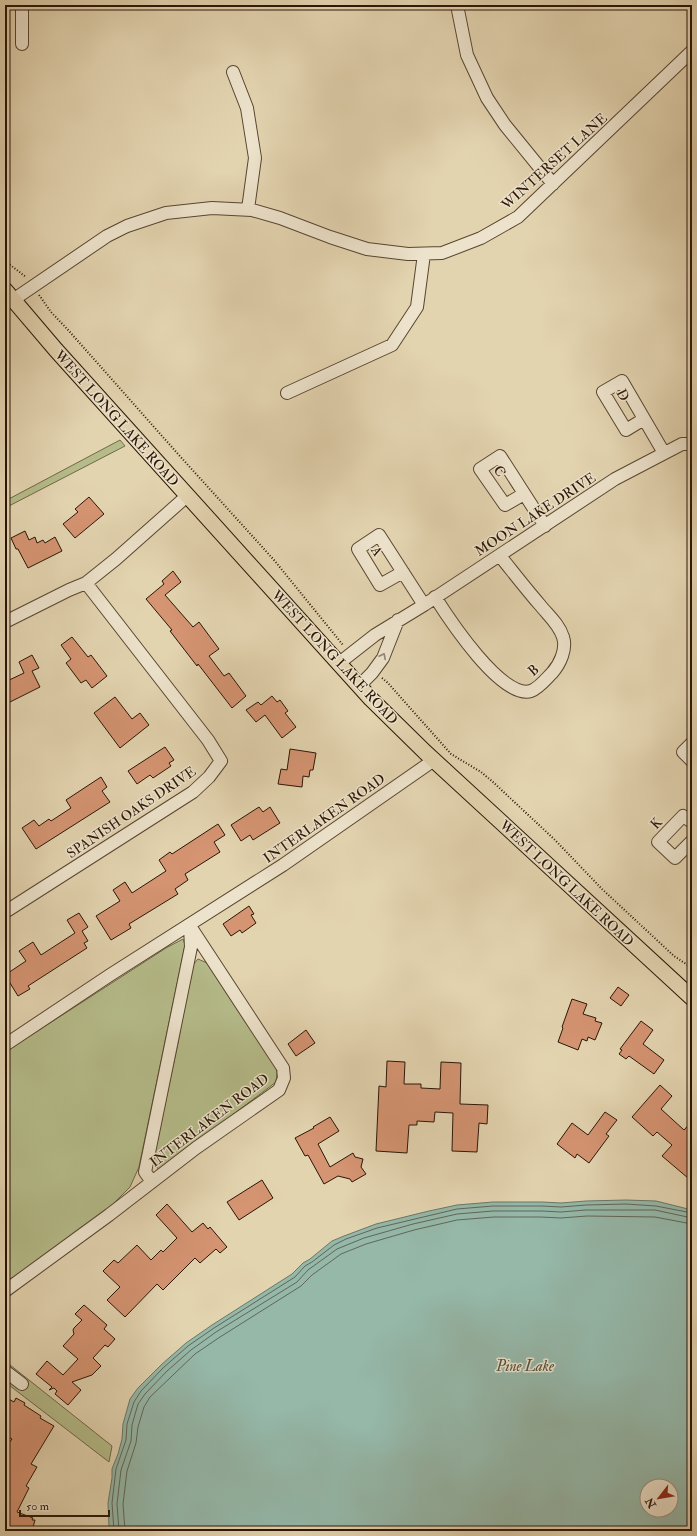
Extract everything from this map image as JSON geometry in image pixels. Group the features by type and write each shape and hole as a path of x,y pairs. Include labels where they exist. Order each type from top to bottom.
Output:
{"main road":[{"name":"WEST LONG LAKE ROAD","path":"9,295 359,686 434,760 692,998"}],"street":[{"path":"22,5 22,44"},
{"path":"457,5 467,55 486,98 505,126 553,184"},
{"name":"WINTERSET LANE","path":"9,295 33,285 107,236 127,226 166,213 212,208 248,209 280,218 330,237 367,248 408,254 442,253 481,238 518,217 692,51"},
{"path":"233,72 247,108 255,158 248,209"},
{"path":"287,393 392,345 417,307 424,254"},
{"path":"644,419 664,454"},
{"name":"MOON LAKE DRIVE","path":"338,664 375,634 424,605 500,556 615,479 682,444 692,444"},
{"path":"524,494 545,526"},
{"path":"5,622 86,583 116,559 188,496"},
{"name":"B","path":"435,597 460,636 496,676 516,690 531,691 554,671 561,658 564,647 564,638 552,619 500,556"},
{"path":"403,572 424,605"},
{"name":"SPANISH OAKS DRIVE","path":"5,912 193,792 209,777 221,761 208,740 86,583"},
{"path":"359,686 372,673 383,658 398,620"},
{"path":"692,743 683,752 692,761"},
{"name":"INTERLAKEN ROAD","path":"5,1045 110,975 190,926 283,865 434,760"},
{"name":"K","path":"692,822 683,816 658,842 675,858 692,841"},
{"path":"152,1182 145,1172 191,947 190,926"},
{"name":"INTERLAKEN ROAD","path":"5,1291 196,1148 280,1090 284,1078 283,1068 190,926"},
{"path":"5,1371 22,1384"}],"path":[{"path":"5,261 27,278 51,312 274,560 351,655"},
{"path":"372,673 388,683 451,754 481,772 493,782 555,840 602,889 674,956 692,968"}],"green space":[{"path":"120,440 125,446 5,508 5,501"},
{"path":"183,939 185,945 139,1167 130,1187 111,1206 5,1284 5,1052 166,948"},
{"path":"198,959 207,963 275,1061 277,1073 276,1082 161,1169 157,1168 153,1161 178,1043 192,966"},
{"path":"5,1361 112,1446 109,1462 5,1382"}],"water":[{"name":"Pine Lake","path":"626,1200 656,1201 692,1210 692,1531 111,1531 109,1526 108,1503 112,1469 122,1439 123,1424 130,1399 138,1388 161,1365 186,1343 292,1274 303,1263 332,1241 376,1224 457,1205 493,1202 561,1203"}],"building":[{"path":"89,497 104,514 75,538 63,524 78,512 75,509"},
{"path":"25,531 29,540 35,537 37,543 43,540 45,543 55,537 62,551 28,568 11,538"},
{"path":"173,571 181,582 165,595 193,627 199,622 219,649 209,656 224,676 229,673 246,696 232,708 198,664 197,666 170,631 172,630 146,599 164,584 162,581"},
{"path":"72,637 88,657 91,655 107,676 92,688 86,680 81,683 66,663 71,659 61,645"},
{"path":"32,655 39,668 32,671 40,687 10,702 5,692 5,682 24,673 19,662"},
{"path":"272,696 277,702 280,700 288,711 285,713 296,727 282,738 265,715 256,722 246,710 258,702 261,705"},
{"path":"115,697 132,719 140,713 149,725 120,748 94,713"},
{"path":"165,747 174,760 169,763 171,766 153,778 150,775 137,784 128,771"},
{"path":"290,749 316,753 313,770 310,770 309,777 303,776 302,787 278,784 281,769 287,770"},
{"path":"101,777 107,787 102,791 110,802 36,849 22,828 34,820 39,826 49,819 51,821 71,808 66,800"},
{"path":"259,807 263,812 270,807 280,823 253,840 250,835 241,841 231,825"},
{"path":"218,824 225,835 214,842 220,852 185,874 188,880 175,889 178,894 129,924 131,928 111,940 96,916 120,901 113,890 125,882 132,893 166,871 159,860 170,852 172,854"},
{"path":"249,906 254,914 251,915 256,923 242,933 240,930 231,936 223,924"},
{"path":"79,913 88,927 82,931 88,941 84,943 87,948 28,986 30,989 18,996 5,975 26,961 19,951 33,942 41,955 75,933 67,920"},
{"path":"618,987 629,995 621,1006 610,998"},
{"path":"572,999 587,1004 583,1014 596,1018 595,1021 602,1023 595,1040 588,1037 587,1041 582,1039 578,1050 558,1042"},
{"path":"641,1021 653,1030 643,1044 664,1060 654,1074 629,1056 626,1059 619,1054 622,1050 620,1049"},
{"path":"306,1030 315,1043 296,1056 288,1044"},
{"path":"387,1061 405,1062 404,1084 421,1084 421,1088 440,1089 441,1062 461,1063 460,1104 488,1105 487,1124 479,1123 477,1152 452,1151 453,1113 435,1112 434,1122 417,1121 417,1125 409,1125 407,1153 376,1151 379,1086 386,1087"},
{"path":"660,1085 672,1096 661,1109 684,1130 692,1121 692,1173 688,1178 662,1156 672,1145 657,1132 653,1136 632,1117"},
{"path":"605,1112 617,1120 606,1134 609,1136 589,1163 577,1154 575,1158 557,1144 572,1123 588,1135"},
{"path":"330,1117 339,1131 318,1144 330,1167 353,1153 355,1157 363,1159 361,1167 366,1174 352,1182 350,1179 338,1176 324,1184 308,1155 305,1156 295,1138 314,1128 313,1127"},
{"path":"262,1180 273,1198 239,1220 227,1202"},
{"path":"167,1204 192,1232 203,1223 208,1229 210,1227 227,1247 220,1253 216,1249 200,1263 195,1258 163,1290 157,1284 125,1317 107,1300 120,1287 103,1271 114,1260 118,1263 137,1245 151,1260 161,1250 163,1252 177,1238 156,1215"},
{"path":"84,1305 107,1325 104,1329 115,1339 108,1347 105,1345 93,1358 101,1366 92,1375 72,1382 81,1390 68,1405 55,1394 57,1391 54,1388 49,1390 52,1387 36,1374 47,1361 63,1375 78,1359 63,1346 74,1334 74,1328 82,1320 75,1314"},
{"path":"5,1397 14,1402 16,1398 25,1403 24,1405 41,1416 40,1418 54,1426 31,1464 37,1467 26,1486 29,1488 17,1512 33,1518 32,1520 35,1520 32,1531 17,1531 5,1527 5,1449 12,1439 5,1435"}]}
